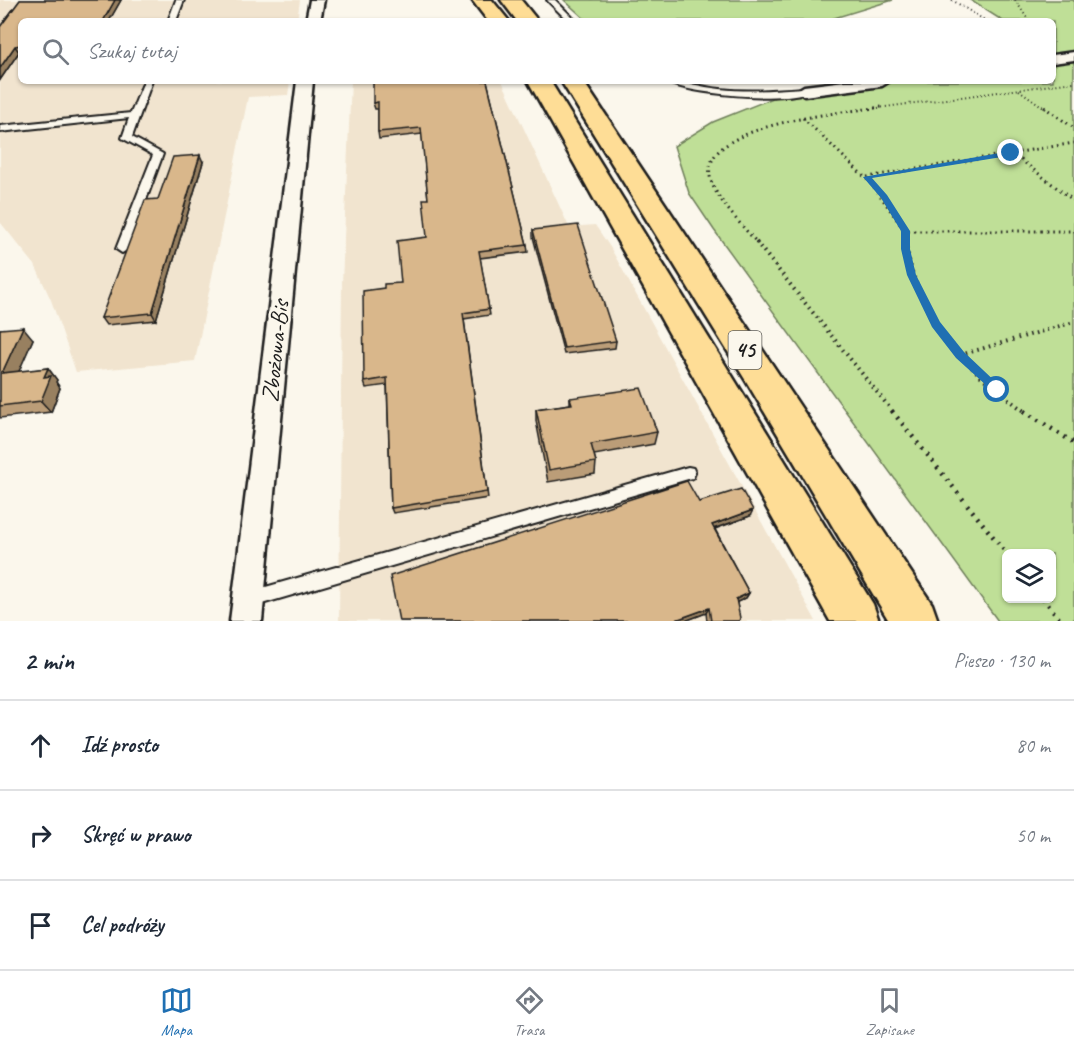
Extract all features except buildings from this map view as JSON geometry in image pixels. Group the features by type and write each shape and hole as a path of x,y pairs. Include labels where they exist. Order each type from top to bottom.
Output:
{"main road":[{"path":"482,0 496,18"},
{"path":"511,0 526,18"},
{"name":"45","path":"541,84 856,621"},
{"name":"45","path":"574,84 754,362 915,621"}],"street":[{"path":"314,18 317,0"},
{"path":"1056,58 1074,56"},
{"name":"Zbożowa-Bis","path":"247,611 305,84"},
{"path":"804,91 859,84"}],"lane":[{"path":"173,18 180,0"},
{"path":"551,0 569,18"},
{"path":"122,249 158,154 127,138 147,84"},
{"path":"682,84 760,94 804,91"},
{"path":"0,129 135,115"},
{"path":"247,611 688,472"}],"path":[{"path":"952,0 981,18"},
{"path":"1015,0 1027,18"},
{"path":"1003,549 752,238 713,185 709,166 719,151 737,139 764,127 802,117 1074,82"},
{"path":"1019,90 1074,128"},
{"path":"802,117 867,177 884,197 905,231 905,249 919,294 936,324 960,355 997,390 1052,431 1074,443"},
{"path":"867,177 1074,143"},
{"path":"1011,153 1074,201"},
{"path":"905,231 1074,231"},
{"path":"960,355 1074,322"},
{"path":"1047,603 1061,621"}],"shaded area":[{"path":"0,0 300,0 297,18 18,18 18,84 290,84 288,95 248,97 195,361 76,372 51,300 35,265 0,222"},
{"path":"351,84 503,84 569,227 595,225 610,247 816,621 339,621 342,283"}],"green space":[{"path":"564,0 893,0 834,18 584,18"},
{"path":"970,0 1074,0 1074,621 998,621 714,230 689,193 674,146 713,122 773,98 873,84 1056,84 1056,58 1059,57 1056,55 1056,18 998,18"}],"route":[{"path":"997,390 960,355 936,324 919,294 912,275 905,249 905,231 895,212 867,177 1011,153"}]}
